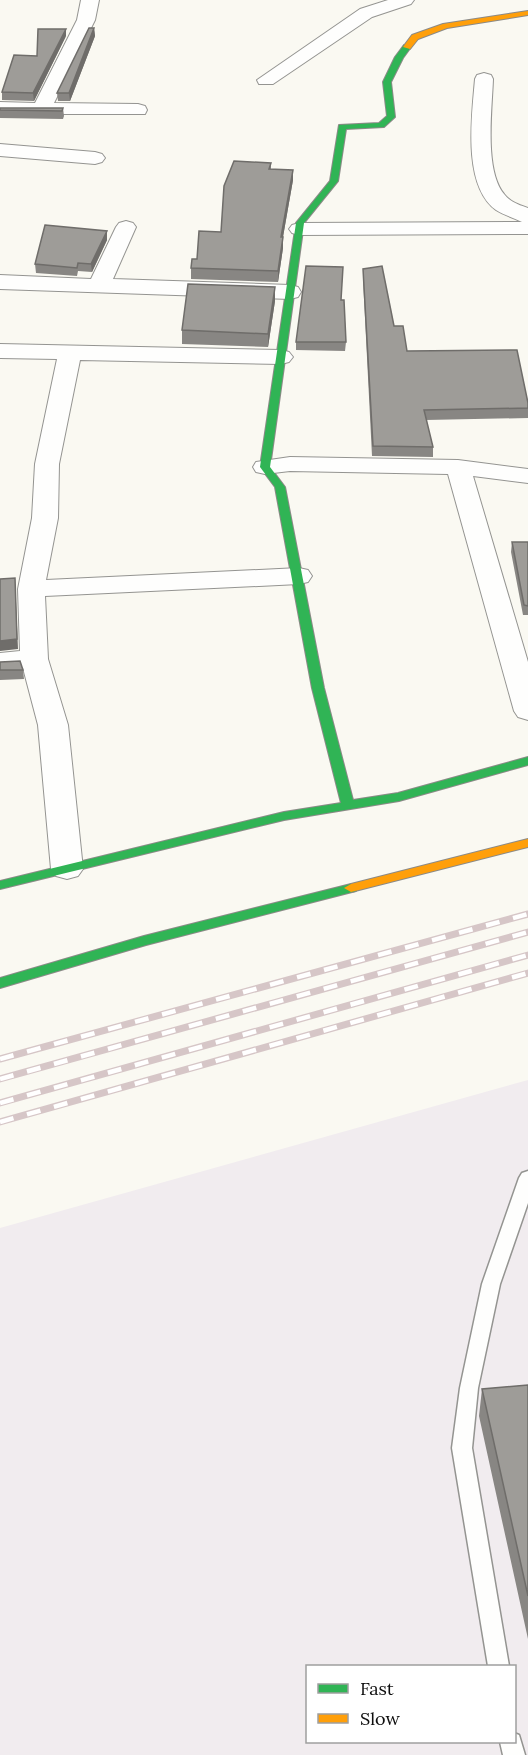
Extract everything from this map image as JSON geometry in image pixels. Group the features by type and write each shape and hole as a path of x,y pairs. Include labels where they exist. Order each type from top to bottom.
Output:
{"street":[{"path":"42,108 86,20 90,0"},
{"path":"266,80 366,14 405,0"},
{"path":"348,806 318,687 299,576 280,487 265,467 300,223 334,181 342,127 381,124 391,117 387,82 399,57 415,37 446,26 528,13"},
{"path":"484,79 480,153 491,190 501,205 528,217"},
{"path":"0,108 138,110"},
{"path":"0,150 95,158"},
{"path":"99,285 126,227"},
{"path":"299,229 528,228"},
{"path":"0,282 290,292"},
{"path":"0,351 281,357"},
{"path":"67,868 53,725 34,659 31,589 45,518 47,464 70,351"},
{"path":"265,467 290,464 458,467 527,480"},
{"path":"458,467 528,711"},
{"path":"31,589 299,576"},
{"path":"0,661 34,659"},
{"path":"0,885 284,816 399,797 528,761"},
{"path":"0,983 144,941 528,843"}],"lane":[{"path":"498,1665 462,1448 469,1388 491,1284 528,1178"}],"shaded area":[{"path":"528,1080 528,1755 0,1755 0,1228"}],"building":[{"path":"89,28 94,28 69,93 57,93"},
{"path":"38,29 66,29 33,93 2,92 14,55 37,56"},
{"path":"0,108 63,108 62,111 0,110"},
{"path":"234,161 271,163 269,169 293,170 281,237 283,237 278,271 191,268 192,259 197,259 199,231 221,232 224,186"},
{"path":"45,225 107,231 91,264 78,263 77,268 35,264"},
{"path":"306,266 343,267 341,300 344,300 346,342 296,342"},
{"path":"382,266 394,326 403,326 407,351 517,350 528,408 424,410 433,447 373,446 363,269"},
{"path":"188,284 275,287 268,334 182,330"},
{"path":"512,542 528,542 528,606 524,605"},
{"path":"15,578 17,639 0,641 0,579"},
{"path":"20,661 23,670 0,670 0,662"},
{"path":"528,1385 528,1596 482,1389"}],"railway":[{"path":"0,1059 528,914"},
{"path":"0,1079 528,932"},
{"path":"0,1103 528,955"},
{"path":"0,1122 528,973"}],"traffic: fast":[{"path":"348,806 318,688 280,487 265,467 300,223 334,181 342,127 381,125 391,117 387,82 399,57 407,47"},
{"path":"0,885 284,816 399,797 528,761"},
{"path":"0,983 144,941 351,888"}],"traffic: slow":[{"path":"407,47 415,37 446,26 528,13"},
{"path":"351,888 528,843"}]}
